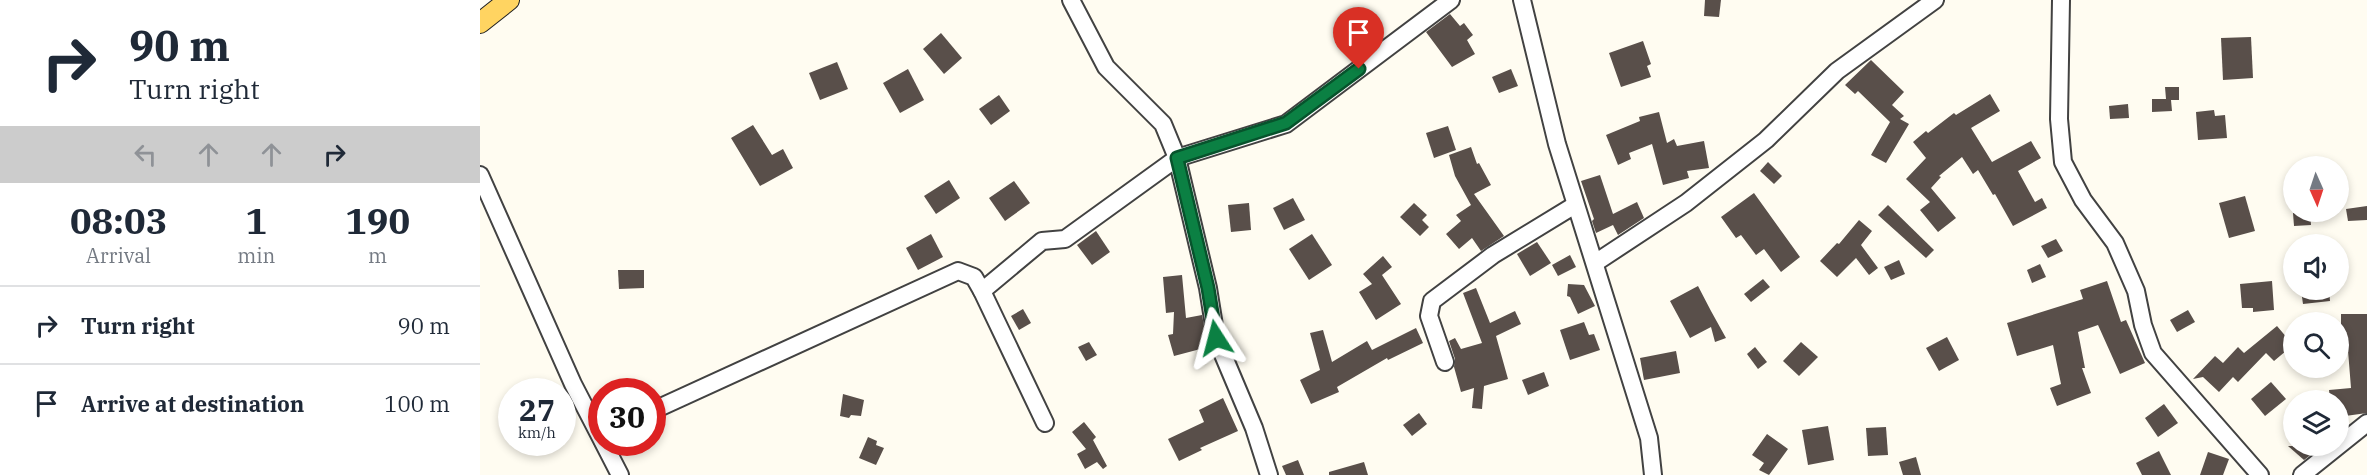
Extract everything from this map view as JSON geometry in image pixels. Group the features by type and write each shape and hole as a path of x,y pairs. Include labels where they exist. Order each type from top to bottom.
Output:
{"main road":[{"path":"480,23 509,0"}],"street":[{"path":"1071,0 1106,67 1163,124 1177,158 1208,288 1216,338 1254,428 1269,475"},
{"path":"982,291 1042,241 1065,239 1177,158 1286,123 1451,0"},
{"path":"1522,0 1557,144 1649,438 1653,475"},
{"path":"1595,263 1686,203 1766,140 1837,71 1935,0"},
{"path":"2061,0 2059,119 2063,162 2084,200 2115,243 2136,291 2143,325 2153,353 2254,472"},
{"path":"480,175 588,413"},
{"path":"1445,362 1429,316 1432,302 1493,255 1575,205"},
{"path":"666,405 958,271 974,277 1045,423"},
{"path":"2302,475 2367,423"},
{"path":"610,456 620,475"}],"building":[{"path":"1705,0 1721,0 1719,17 1704,16"},
{"path":"1450,14 1460,26 1464,23 1473,35 1467,40 1475,54 1452,67 1426,32"},
{"path":"941,33 962,58 944,74 923,49"},
{"path":"2251,37 2253,78 2223,80 2221,38"},
{"path":"1643,41 1651,64 1647,66 1651,77 1621,87 1609,53"},
{"path":"1871,60 1904,92 1892,105 1904,116 1900,119 1909,124 1886,163 1871,155 1890,122 1858,91 1855,94 1845,85"},
{"path":"837,62 848,89 820,100 809,73"},
{"path":"908,69 924,100 900,113 883,83"},
{"path":"1511,69 1518,86 1499,93 1492,77"},
{"path":"2165,87 2179,87 2179,100 2171,100 2172,111 2152,112 2152,99 2166,99"},
{"path":"1990,94 2000,111 1971,128 1992,162 2031,141 2041,158 2018,171 2035,202 2042,198 2047,208 2013,226 1978,170 1973,174 1962,157 1939,176 1941,177 1931,188 1956,218 1938,232 1920,210 1930,202 1906,179 1926,158 1913,142 1954,113 1956,115"},
{"path":"999,95 1010,111 991,125 979,109"},
{"path":"2128,104 2129,118 2110,119 2109,106"},
{"path":"2214,110 2215,116 2225,115 2227,138 2198,140 2196,112"},
{"path":"1659,112 1667,143 1674,139 1677,146 1704,141 1709,168 1687,171 1689,178 1663,185 1652,144 1629,153 1631,159 1618,165 1606,135 1640,121 1639,117"},
{"path":"753,125 772,155 783,149 793,168 760,186 731,138"},
{"path":"1448,126 1456,150 1434,158 1426,133"},
{"path":"1471,147 1477,164 1479,163 1491,185 1474,194 1504,236 1481,251 1472,238 1459,249 1446,234 1461,221 1456,215 1471,205 1455,176 1449,155"},
{"path":"1768,162 1782,176 1774,184 1760,171"},
{"path":"1600,175 1613,214 1637,202 1644,218 1618,235 1613,225 1596,233 1592,221 1594,219 1581,181"},
{"path":"949,180 960,198 936,214 924,196"},
{"path":"1014,181 1030,203 1005,221 989,198"},
{"path":"1754,193 1800,257 1781,272 1764,249 1756,255 1741,235 1736,238 1721,217"},
{"path":"2245,196 2255,231 2229,238 2219,203"},
{"path":"1293,198 1305,220 1284,230 1273,208"},
{"path":"1249,203 1251,230 1231,232 1228,205"},
{"path":"1414,203 1427,215 1422,220 1429,227 1420,236 1400,217"},
{"path":"1888,205 1934,250 1926,258 1878,215"},
{"path":"2367,206 2367,220 2349,221 2349,209"},
{"path":"1859,220 1872,231 1861,245 1878,268 1869,275 1856,258 1837,277 1820,261 1837,243 1839,244"},
{"path":"2294,222 2311,222 2311,225 2294,226"},
{"path":"1096,231 1110,252 1092,265 1077,245"},
{"path":"931,234 943,257 918,270 906,248"},
{"path":"1312,234 1332,265 1309,280 1289,249"},
{"path":"2056,239 2063,251 2048,258 2041,246"},
{"path":"1537,242 1551,263 1530,276 1517,254"},
{"path":"1570,255 1576,267 1558,276 1552,265"},
{"path":"1383,256 1392,267 1382,275 1401,304 1376,320 1359,292 1372,284 1363,274"},
{"path":"1899,260 1905,274 1891,280 1884,267"},
{"path":"2040,264 2046,277 2032,283 2027,270"},
{"path":"618,270 644,270 644,288 619,289"},
{"path":"1182,275 1186,318 1202,315 1208,347 1174,356 1168,335 1173,334 1174,312 1166,313 1163,277"},
{"path":"1763,279 1770,287 1751,302 1744,294"},
{"path":"2107,281 2121,322 2126,320 2145,363 2120,374 2098,325 2078,332 2085,368 2082,368 2091,393 2057,406 2050,388 2061,384 2053,345 2017,356 2007,323 2083,299 2080,290"},
{"path":"2272,281 2274,310 2253,312 2253,308 2242,308 2240,284"},
{"path":"1568,284 1584,285 1595,306 1578,314 1570,297 1567,296"},
{"path":"1698,286 1726,338 1715,342 1711,327 1690,338 1670,301"},
{"path":"1476,288 1490,323 1515,311 1521,324 1496,336 1508,379 1484,386 1482,409 1472,408 1474,388 1461,392 1449,341 1455,338 1461,349 1482,343 1463,293"},
{"path":"2302,300 2330,300 2330,301 2303,304"},
{"path":"1023,309 1031,323 1019,330 1011,316"},
{"path":"2188,310 2195,322 2177,332 2170,320"},
{"path":"2349,314 2367,314 2367,413 2349,415 2349,390 2329,390 2351,388"},
{"path":"1584,322 1589,335 1594,334 1600,350 1570,360 1560,330"},
{"path":"2277,326 2283,333 2283,353 2274,361 2266,353 2238,382 2233,377 2219,392 2203,377 2193,379 2215,356 2223,363 2238,347 2244,353"},
{"path":"1416,328 1423,343 1388,360 1387,358 1337,387 1339,392 1311,404 1300,380 1320,370 1310,333 1323,330 1332,362 1367,341 1372,350"},
{"path":"1947,337 1959,360 1939,371 1926,348"},
{"path":"1089,342 1097,355 1086,361 1078,347"},
{"path":"1801,342 1818,357 1799,376 1783,361"},
{"path":"1755,347 1767,362 1758,369 1747,354"},
{"path":"1676,351 1680,373 1644,380 1640,358"},
{"path":"1544,372 1549,386 1528,395 1522,380"},
{"path":"2271,382 2283,396 2283,401 2265,416 2251,399"},
{"path":"843,394 864,400 861,416 851,415 849,418 840,416"},
{"path":"1223,398 1238,431 1200,448 1202,450 1179,461 1168,439 1204,422 1199,410"},
{"path":"2164,404 2178,423 2158,437 2145,418"},
{"path":"1419,413 1427,424 1412,436 1403,425"},
{"path":"1084,422 1096,437 1093,440 1107,466 1103,469 1097,462 1085,469 1077,454 1086,449 1072,432"},
{"path":"1828,426 1834,460 1808,465 1802,430"},
{"path":"1886,427 1888,455 1868,456 1866,428"},
{"path":"1767,434 1788,449 1769,475 1759,470 1764,463 1752,455"},
{"path":"868,437 877,441 876,445 884,448 876,465 859,458"},
{"path":"2159,451 2171,475 2142,475 2136,463"},
{"path":"2208,452 2229,459 2223,475 2200,475"},
{"path":"1916,457 1921,475 1903,475 1899,462"},
{"path":"1298,460 1304,475 1286,475 1282,466"},
{"path":"1364,462 1368,475 1329,475 1329,472"}],"route":[{"path":"1216,338 1208,288 1177,158 1286,123 1359,69"}]}
